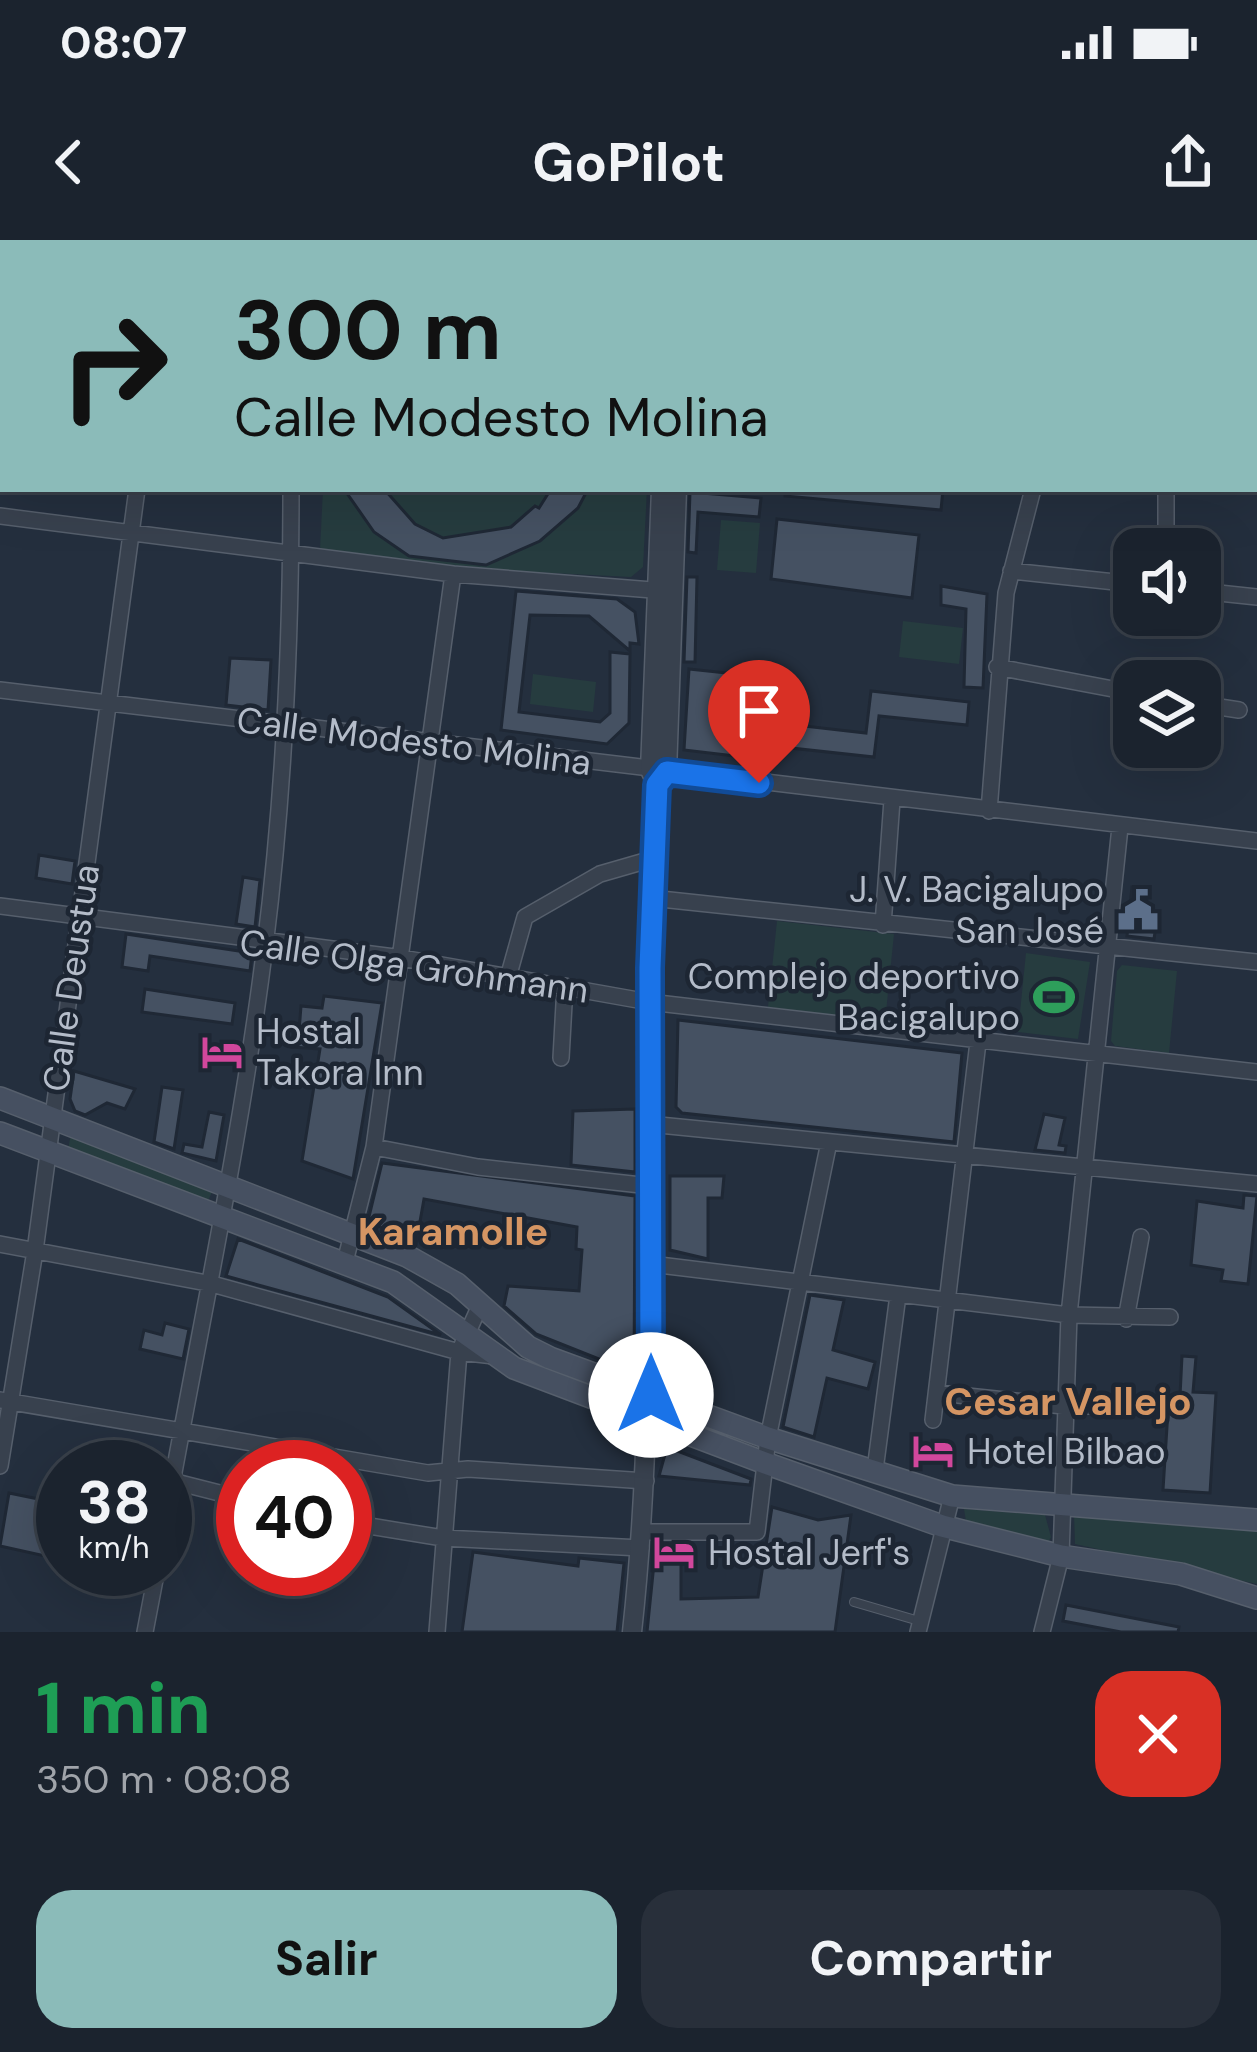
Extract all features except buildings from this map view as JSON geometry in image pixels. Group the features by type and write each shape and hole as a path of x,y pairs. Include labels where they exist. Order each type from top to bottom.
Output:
{"main road":[{"path":"0,1098 428,1267 481,1303 528,1347 765,1463 942,1526 1061,1556 1181,1574 1257,1598"},
{"path":"0,1133 393,1282 461,1342 526,1373 768,1438 952,1496 1257,1520"}],"street":[{"name":"Calle Deustua","path":"0,1466 6,1400 34,1251 137,492"},
{"path":"181,1440 224,1215 265,944 284,726 291,492"},
{"path":"291,551 302,492"},
{"path":"661,492 667,546"},
{"path":"632,1632 650,1407 652,859 667,546 676,492"},
{"path":"989,812 997,667 1011,571 1033,492"},
{"path":"1166,492 1166,528"},
{"path":"0,516 453,574 665,591"},
{"path":"1011,571 1113,582"},
{"path":"345,1262 374,1147 453,574"},
{"path":"1221,593 1257,597"},
{"path":"997,667 1113,688"},
{"name":"Calle Modesto Molina","path":"0,690 658,775 1257,842"},
{"path":"1221,707 1239,710"},
{"path":"883,925 892,800"},
{"path":"1042,1632 1061,1556 1069,1315 1120,826"},
{"path":"509,974 525,917 600,874 652,859"},
{"path":"651,898 1257,962"},
{"name":"Calle Olga Grohmann","path":"0,906 265,944 402,958 650,1002 1257,1072"},
{"path":"561,1058 565,986"},
{"path":"933,1420 978,1042"},
{"path":"650,1124 1257,1184"},
{"path":"372,1526 443,1538 642,1540 757,1532 768,1438 829,1142"},
{"path":"374,1147 478,1167 650,1186"},
{"path":"1126,1319 1141,1237"},
{"path":"0,1244 212,1284 461,1342"},
{"path":"651,1264 1069,1315 1170,1318"},
{"path":"874,1470 898,1295"},
{"path":"437,1632 446,1576 443,1538 461,1342 481,1303"},
{"path":"939,1393 1064,1406 1135,1406"},
{"path":"6,1400 428,1472 646,1481"},
{"path":"919,1627 952,1496"},
{"path":"146,1632 152,1596"}],"lane":[{"path":"854,1602 919,1627"}],"green space":[{"path":"323,492 647,492 643,567 631,577 452,568 320,550"},
{"path":"721,520 760,523 756,573 717,570"},
{"path":"903,621 963,628 959,664 899,657"},
{"path":"533,674 596,682 593,712 530,704"},
{"path":"777,921 894,934 885,1022 768,1007"},
{"name":"Complejo deportivo Bacigalupo","path":"1026,953 1090,962 1078,1039 1018,1032"},
{"path":"1122,965 1177,971 1169,1053 1115,1046 1111,1041 1117,971"},
{"path":"71,1134 212,1192 208,1201 68,1149"},
{"path":"964,1509 1045,1515 1051,1537 1046,1546 966,1521"},
{"path":"1074,1513 1257,1526 1257,1584 1075,1544"}],"place":[{"name":"J. V. Bacigalupo San José","path":"1138,910"},
{"name":"Complejo deportivo Bacigalupo","path":"1054,997"},
{"name":"Hostal Takora Inn","path":"222,1052"},
{"name":"Hotel Bilbao","path":"933,1451"},
{"name":"Hostal Jerf's","path":"674,1552"}],"district":[{"name":"Karamolle","path":"453,1231"},
{"name":"Cesar Vallejo","path":"1068,1401"}],"route":[{"path":"651,1395 650,968 657,785 667,772 759,783"}]}
